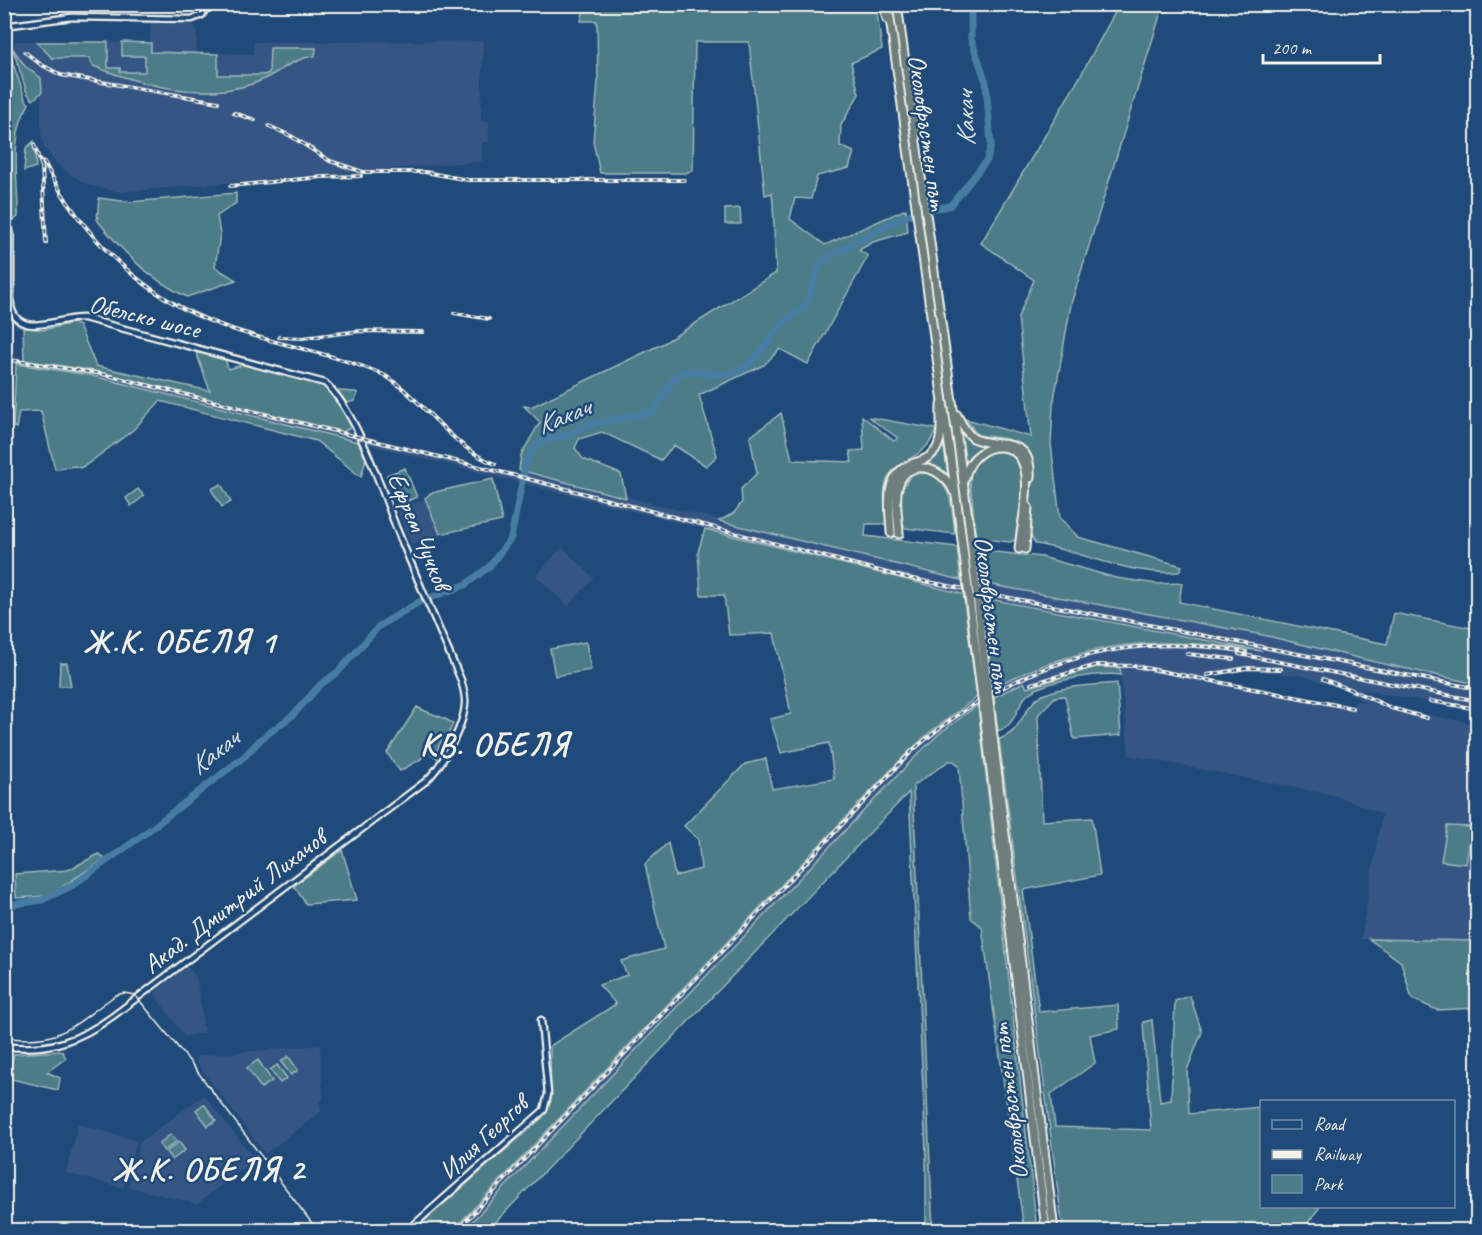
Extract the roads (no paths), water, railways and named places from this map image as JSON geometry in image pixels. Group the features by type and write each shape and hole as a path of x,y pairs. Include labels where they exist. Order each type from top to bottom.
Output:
{"highway":[{"path":"883,4 896,57"},
{"name":"Околовръстен път","path":"888,4 953,405 962,504 960,525 1054,1230"},
{"name":"Околовръстен път","path":"897,4 920,204"},
{"path":"901,40 903,4"},
{"name":"Околовръстен път","path":"923,224 942,394 962,504 969,524 991,745 1046,1230"},
{"path":"940,320 948,332"},
{"path":"942,394 940,434 936,450 924,460 901,470 892,483 889,498 895,534 897,488 900,481 914,470 930,468 942,474 962,504"},
{"path":"953,405 965,430 973,438 1013,445 1027,459 1030,473 1022,549 1025,471 1014,453 1005,448 993,447 975,456 968,464 964,478 962,504"}],"street":[{"path":"4,26 72,17 192,19 202,15 207,4"},
{"name":"Обелско шосе","path":"4,225 11,235 11,306 14,315 21,322 38,326 69,318 84,318 325,383"},
{"name":"Ефрем Чучков","path":"325,383 346,409 353,424 461,680 466,701"},
{"name":"Акад. Дмитрий Лихачов","path":"4,1046 39,1048 54,1046 77,1039 103,1024 426,781 441,764 456,733 466,701"},
{"name":"Илия Георгов","path":"408,1230 544,1110 548,1094 541,1020"}],"waterway":[{"name":"Какач","path":"9,905 42,900 73,885 143,835 245,756 261,739 293,715 320,685 339,671 379,626 419,602 465,585 489,567 511,538 526,462 536,446 547,439 571,434 586,425 653,412 675,377 682,373 723,375 747,366 783,323 804,306 818,269 827,259 905,217 925,209 951,205 987,160 991,145 986,82 971,39 971,4"}],"tram line":[{"path":"4,1037 24,1039 54,1035 77,1023 116,995 124,993 135,995 191,1063 317,1230"}],"railway":[{"path":"25,52 40,64 61,75 218,102"},
{"path":"234,113 255,120"},
{"path":"269,126 291,136 330,161 363,172 425,172 468,180 684,180"},
{"path":"34,145 43,170"},
{"path":"44,162 77,216 97,240 143,283 168,300 226,327 365,367 384,375 399,385 450,435 479,456 495,464"},
{"path":"42,166 46,243"},
{"path":"230,186 322,177 361,176"},
{"path":"454,313 489,319"},
{"path":"279,337 302,338 360,331 423,332"},
{"path":"4,359 102,374 517,476 903,577 1478,689"},
{"path":"457,1230 912,751 949,721 987,696 1026,676 1067,661 1109,651 1153,646 1199,646 1246,652"},
{"path":"1187,654 1233,659"},
{"path":"1239,654 1478,701"},
{"path":"1031,684 1097,665 1135,666 1352,708"},
{"path":"1207,675 1247,668 1281,669"},
{"path":"1323,679 1354,691"},
{"path":"1348,688 1391,708 1427,718"},
{"path":"1430,701 1478,709"}],"district":[{"name":"Ж.К. ОБЕЛЯ 1","path":"180,641"},
{"name":"КВ. ОБЕЛЯ","path":"495,744"},
{"name":"Ж.К. ОБЕЛЯ 2","path":"209,1169"}]}
